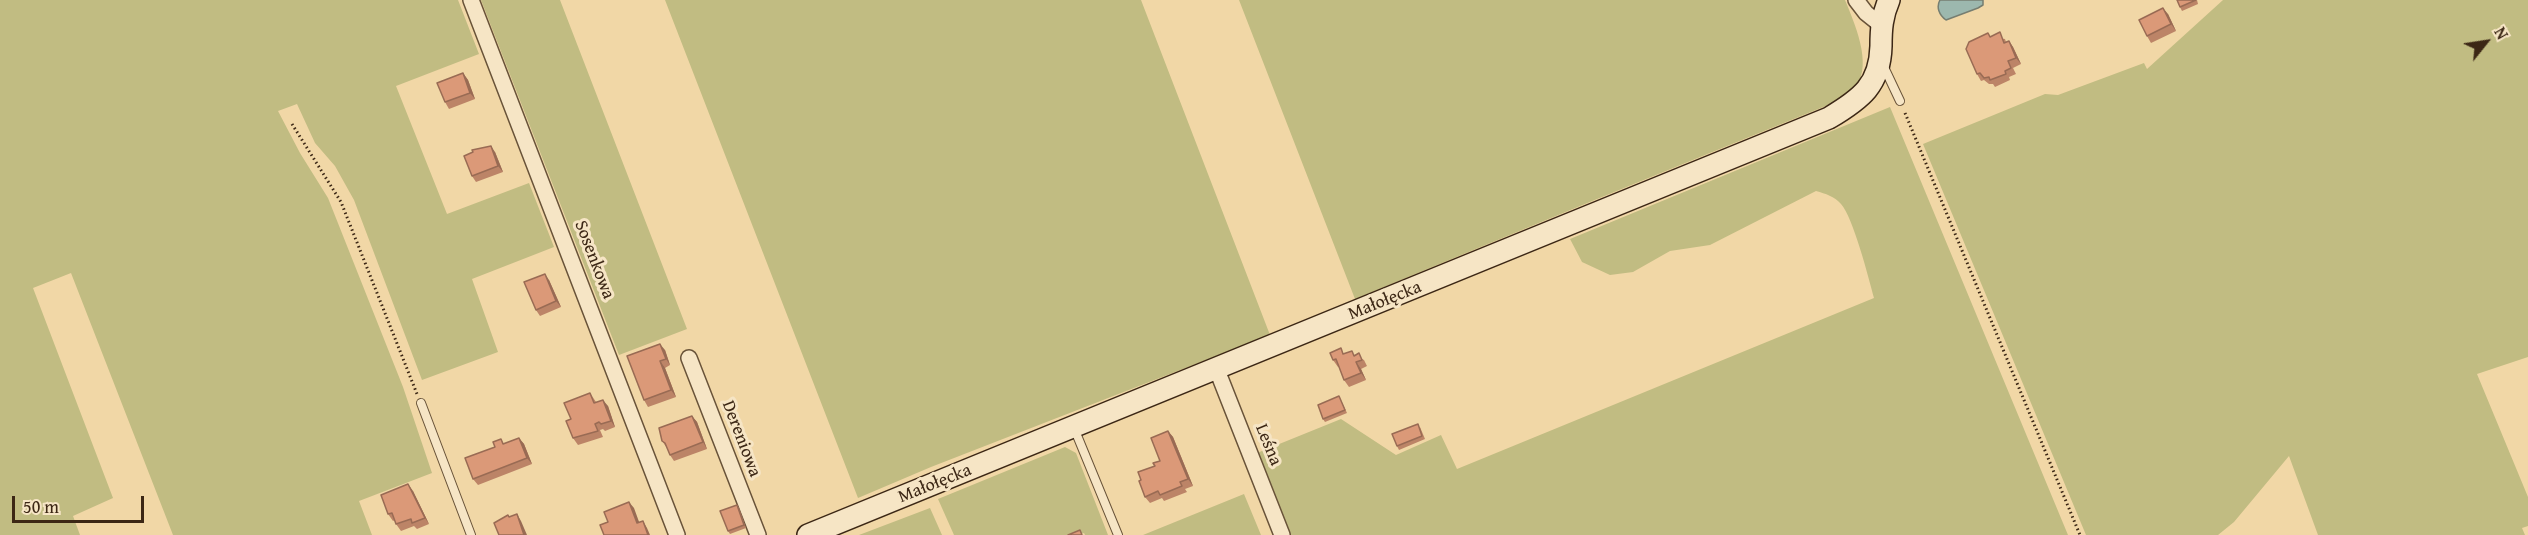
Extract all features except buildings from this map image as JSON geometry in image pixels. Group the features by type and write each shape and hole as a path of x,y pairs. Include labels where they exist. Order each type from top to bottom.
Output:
{"street":[{"name":"Sosenkowa","path":"471,0 677,535"},
{"path":"1856,0 1866,13 1881,25"},
{"name":"Małołęcka","path":"808,535 1217,370 1829,118 1866,92 1873,83 1880,61 1881,25 1889,0"},
{"name":"Dereniowa","path":"689,358 758,535"},
{"name":"Leśna","path":"1217,370 1282,535"}],"lane":[{"path":"1880,61 1900,101"},
{"path":"421,402 471,535"},
{"path":"1074,428 1118,535"}],"path":[{"path":"1900,101 2080,535"},
{"path":"292,124 341,202 421,402"}],"shaded area":[{"path":"0,0 458,0 479,54 396,86 447,214 529,183 554,247 472,279 498,352 422,380 354,200 335,166 315,143 297,104 278,111 300,153 328,198 403,387 432,473 359,501 372,535 173,535 71,273 33,288 113,498 73,516 80,535 0,535"},
{"path":"481,0 560,0 687,329 619,355"},
{"path":"665,0 1141,0 1270,335 931,467 858,498"},
{"path":"1239,0 1845,0 1860,43 1863,66 1856,86 1838,101 1355,299"},
{"path":"2223,0 2528,0 2528,357 2477,374 2528,497 2528,526 2522,528 2525,535 2318,535 2289,456 2234,522 2218,535 2086,535 1923,144 2045,94 2058,95 2144,63 2147,69"},
{"path":"1890,107 2068,535 1290,535 1257,453 1341,419 1396,455 1441,435 1457,469 1874,298 1846,211 1836,199 1816,191 1710,245 1670,251 1633,272 1610,275 1582,262 1570,239"},
{"path":"1065,447 1076,453 1108,535 1085,535 1084,533 1078,535 954,535 938,499"},
{"path":"1244,494 1261,535 1143,535"},
{"path":"930,508 942,535 859,535"}],"water":[{"path":"1940,0 1983,0 1983,5 1946,20 1939,11"}]}
